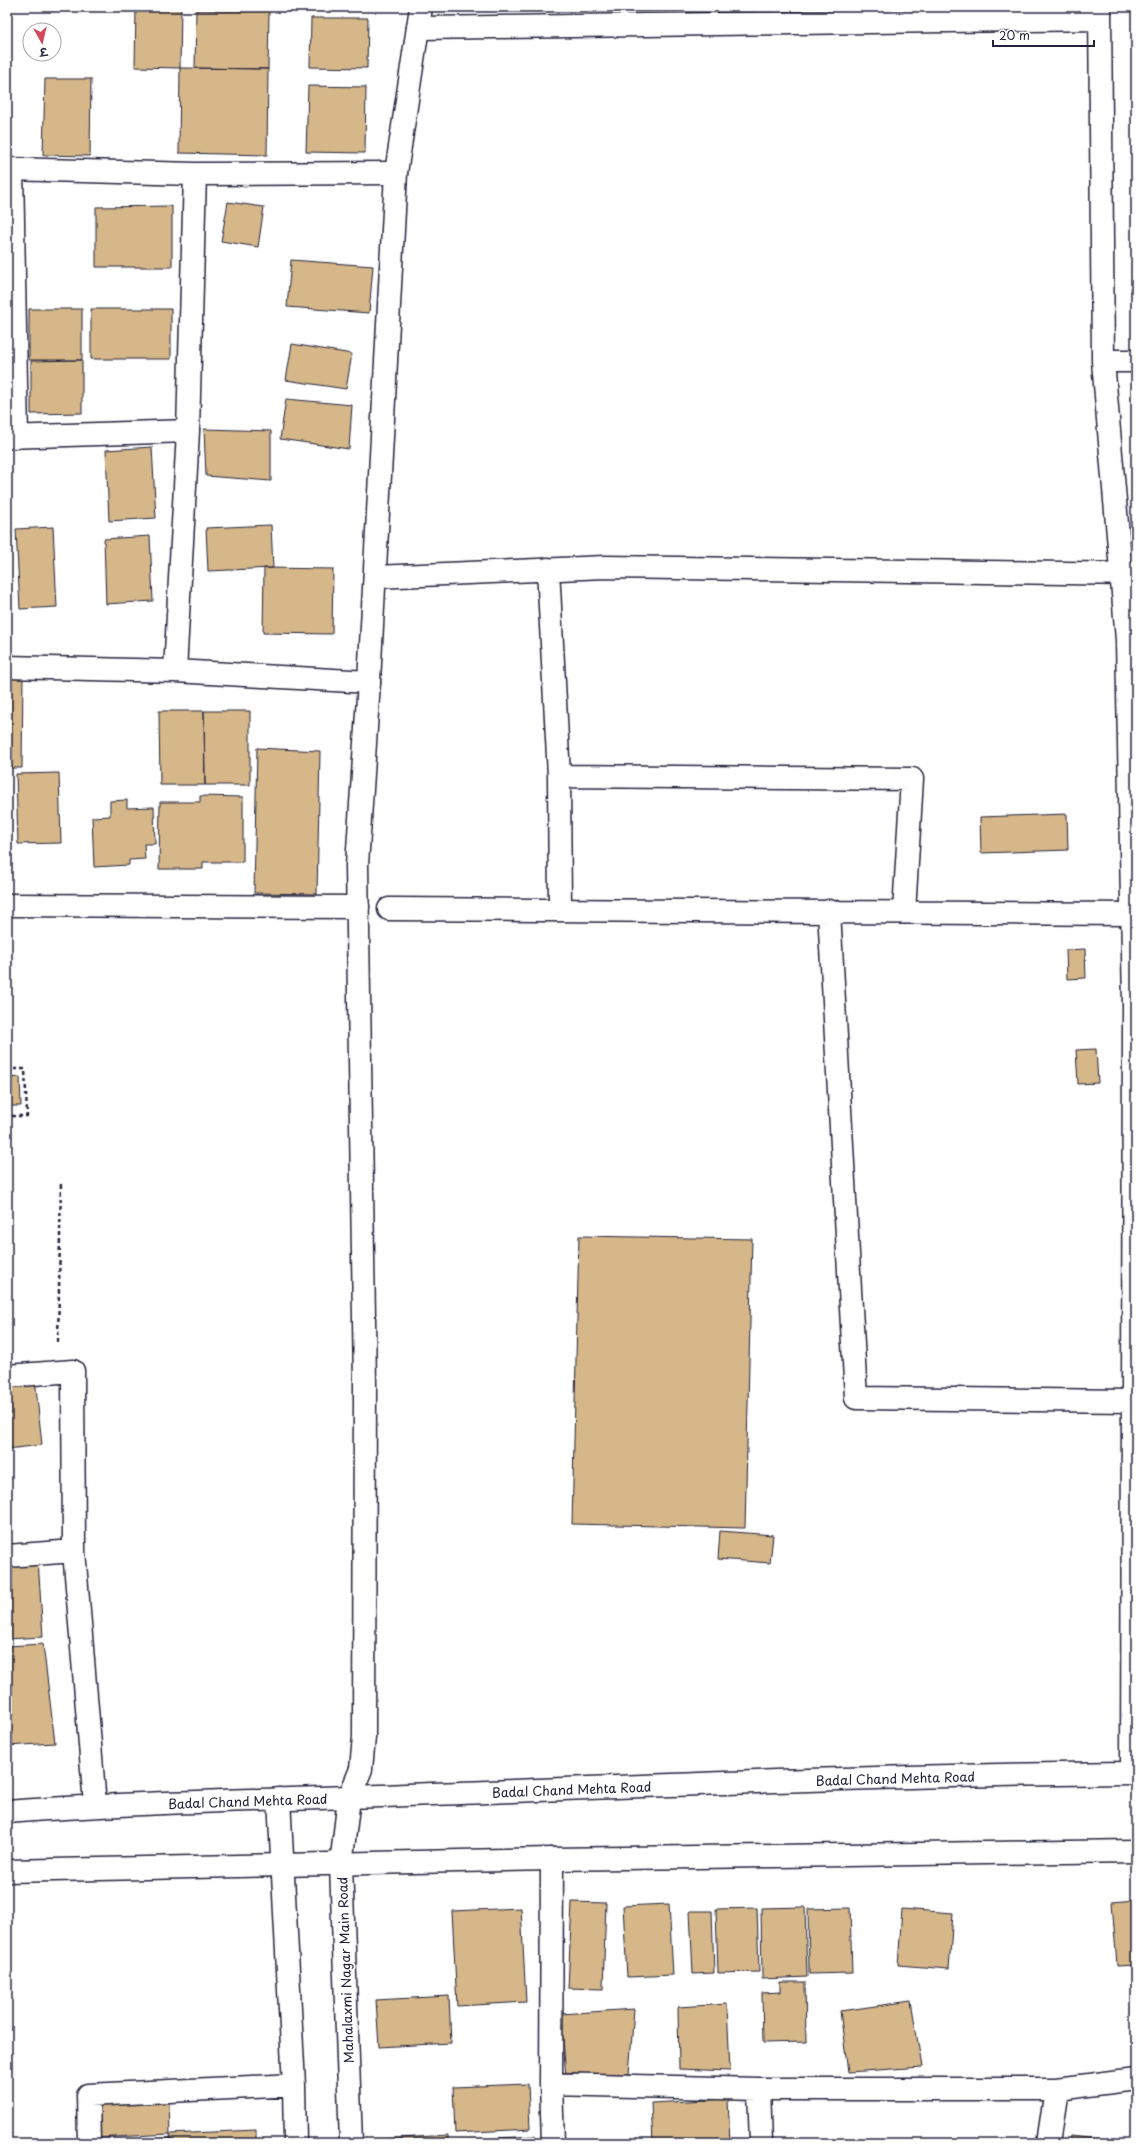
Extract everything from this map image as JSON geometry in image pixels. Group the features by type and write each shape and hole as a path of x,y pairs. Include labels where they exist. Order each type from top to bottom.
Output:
{"street":[{"name":"Mahalaxmi Nagar Main Road","path":"350,2143 341,1865 350,1798 361,1769 364,1730 365,1384 357,865 375,577 396,172 421,7"},
{"path":"418,28 1100,13 1103,361 1129,574 1127,640 1133,778 1134,1773"},
{"path":"188,431 12,437 9,169 195,174 396,172"},
{"path":"175,671 188,431 195,174"},
{"path":"1103,361 1136,362"},
{"path":"375,577 548,570 605,566 1129,574"},
{"path":"548,570 559,776 560,909"},
{"path":"7,667 175,671 369,682"},
{"path":"559,776 912,779 904,912"},
{"path":"7,905 358,907"},
{"path":"389,909 1132,914"},
{"path":"829,911 856,1398 1133,1401"},
{"path":"7,1376 73,1371 74,1551 95,1805"},
{"path":"7,1556 74,1551"},
{"name":"Badal Chand Mehta Road","path":"7,1812 95,1805 350,1798 757,1781 1134,1773"},
{"path":"279,1799 294,2085 295,2143"},
{"path":"7,1871 341,1865 552,1859 1136,1852"},
{"path":"552,1859 551,2084 553,2143"},
{"path":"551,2084 758,2089 1056,2089 1136,2079"},
{"path":"89,2143 88,2095 294,2085"},
{"path":"758,2089 761,2143"},
{"path":"1048,2143 1056,2089"}],"path":[{"path":"7,1069 25,1069 27,1116 7,1116"},
{"path":"52,1342 60,1342 61,1181"}],"building":[{"path":"136,7 181,8 180,68 135,67"},
{"path":"196,10 269,11 268,69 195,68"},
{"path":"311,18 368,18 367,68 310,67"},
{"path":"180,68 268,69 267,155 179,153"},
{"path":"45,79 91,79 90,156 43,155"},
{"path":"308,86 366,87 365,153 306,152"},
{"path":"228,202 264,207 258,247 221,241"},
{"path":"172,206 172,267 96,267 96,207"},
{"path":"291,260 373,266 369,313 287,307"},
{"path":"29,309 82,309 82,360 29,360"},
{"path":"91,309 171,309 171,359 91,359"},
{"path":"292,344 352,354 346,389 286,380"},
{"path":"82,360 82,413 31,414 31,361"},
{"path":"286,399 352,405 349,449 280,439"},
{"path":"204,429 271,431 271,481 206,476"},
{"path":"152,447 156,518 109,521 106,450"},
{"path":"271,525 273,568 208,571 206,528"},
{"path":"53,527 57,607 20,609 16,529"},
{"path":"150,536 153,601 106,604 104,539"},
{"path":"264,568 333,569 332,634 263,633"},
{"path":"7,676 23,676 22,768 7,768"},
{"path":"159,711 204,711 205,785 160,785"},
{"path":"204,711 250,711 250,785 205,785"},
{"path":"257,748 320,751 317,894 254,893"},
{"path":"59,773 61,843 18,844 16,774"},
{"path":"200,796 243,797 243,862 203,862 203,869 159,869 160,802 200,802"},
{"path":"127,800 127,808 154,807 155,844 144,844 145,859 129,860 129,865 94,867 92,817 110,816 110,801"},
{"path":"1067,814 1068,850 981,853 980,817"},
{"path":"1085,949 1086,978 1067,979 1066,950"},
{"path":"1096,1049 1098,1083 1078,1084 1076,1050"},
{"path":"20,1077 21,1106 7,1106 7,1078"},
{"path":"7,1127 9,1178 7,1179"},
{"path":"579,1236 752,1239 745,1528 572,1524"},
{"path":"35,1378 42,1445 7,1449 7,1381"},
{"path":"720,1531 773,1535 770,1563 718,1559"},
{"path":"38,1560 43,1637 7,1639 7,1562"},
{"path":"43,1644 55,1743 7,1746 7,1646"},
{"path":"1136,1900 1136,1965 1117,1966 1112,1902"},
{"path":"572,1902 606,1903 603,1989 568,1988"},
{"path":"669,1904 673,1975 627,1977 623,1906"},
{"path":"805,1907 807,1977 762,1979 761,1908"},
{"path":"521,1908 526,2002 457,2006 452,1911"},
{"path":"757,1908 759,1972 718,1973 716,1909"},
{"path":"850,1908 852,1973 809,1974 808,1909"},
{"path":"902,1909 953,1913 949,1969 898,1965"},
{"path":"690,1911 712,1911 714,1973 693,1974"},
{"path":"780,1982 805,1982 806,2042 763,2043 762,1993 780,1992"},
{"path":"449,1996 451,2043 379,2047 376,2000"},
{"path":"911,2001 922,2067 848,2072 840,2011"},
{"path":"727,2004 730,2071 679,2069 678,2007"},
{"path":"634,2009 629,2074 566,2077 561,2014"},
{"path":"528,2084 530,2129 455,2133 453,2087"},
{"path":"728,2099 730,2143 653,2143 651,2103"},
{"path":"169,2102 170,2134 98,2138 96,2105"},
{"path":"256,2130 256,2143 171,2143 170,2134"},
{"path":"448,2135 448,2143 371,2143 371,2140"},
{"path":"535,2136 535,2143 448,2143 448,2141"},
{"path":"1070,2136 1130,2142 1130,2143 1069,2143"},
{"path":"171,2138 171,2143 94,2143 94,2142"}]}
